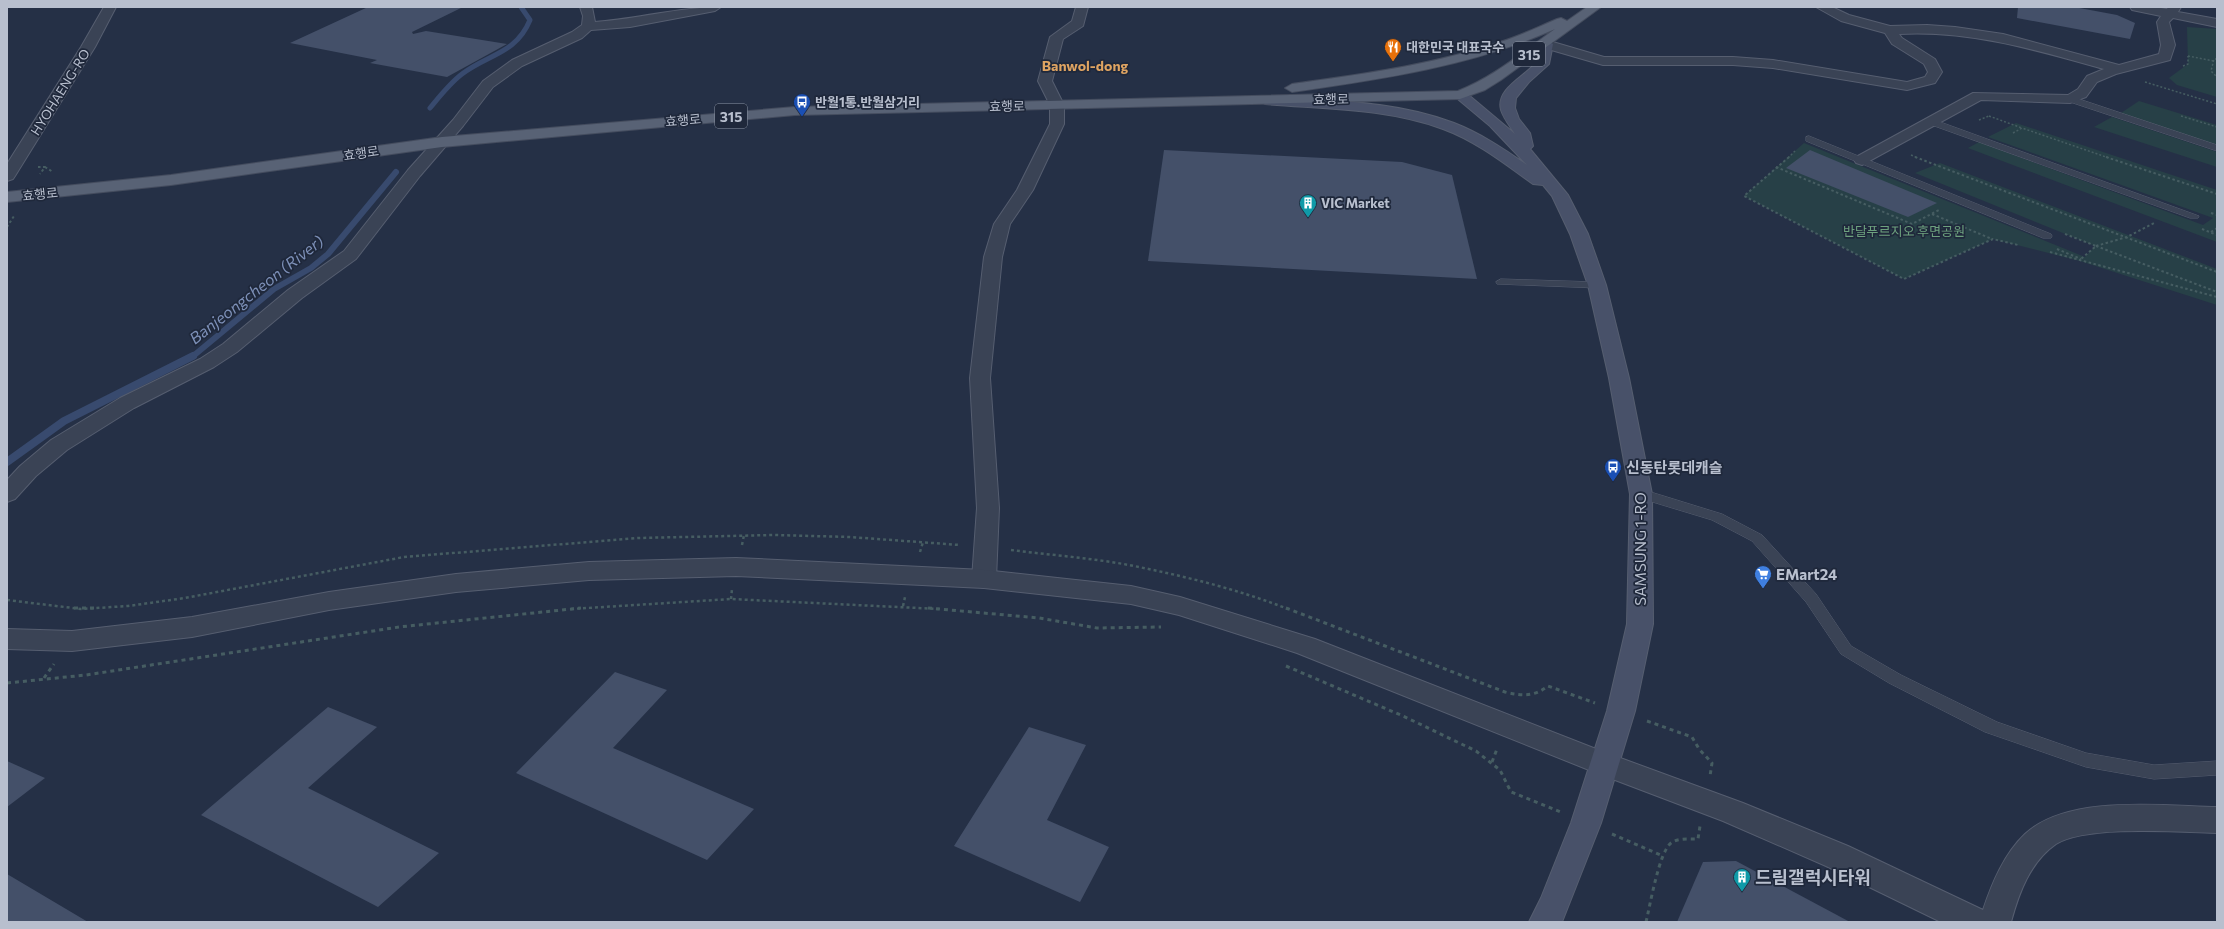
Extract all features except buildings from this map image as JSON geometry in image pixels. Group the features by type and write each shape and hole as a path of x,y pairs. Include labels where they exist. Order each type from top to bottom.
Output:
{"main road":[{"name":"315","path":"1460,95 1480,87 1546,44 1594,8"},
{"name":"315","path":"1186,102 1360,78 1436,63 1497,48 1594,8"},
{"path":"1527,155 1522,133 1512,119 1508,108 1509,97 1524,79 1542,64 1546,44"},
{"name":"효행로","path":"7,197 171,180 442,142 795,111 1460,95"},
{"name":"SAMSUNG 1-RO","path":"1460,95 1494,123 1527,155 1560,196 1579,234 1596,285 1619,378 1642,494 1640,624 1621,712 1586,823 1554,906 1545,922"},
{"path":"1264,100 1385,111 1435,121 1475,138 1560,196"}],"street":[{"name":"HYOHAENG-RO","path":"7,176 88,47 110,7"},
{"path":"586,7 589,16 588,26"},
{"path":"7,494 28,471 59,445 127,403 207,363 230,348 295,294 350,255 414,173 442,142 488,84 517,63 577,35 588,26 630,22 715,7"},
{"path":"984,579 988,508 980,378 993,257 1002,224 1024,190 1049,144 1057,124 1057,105 1045,81 1056,37 1078,23 1082,7"},
{"path":"1822,7 1845,18 1890,30 1932,29 1959,31 2052,51 2119,69"},
{"path":"2136,7 2173,10 2217,23"},
{"path":"1862,160 1930,121 1978,96 2070,99 2081,96 2087,89 2092,78 2165,57 2168,45 2163,22 2173,10"},
{"path":"1546,44 1603,61 1733,61 1780,65 1907,86 1930,80 1935,72 1930,62 1898,41 1890,30"},
{"path":"7,639 72,641 192,627 329,601 456,583 589,572 736,567 984,579 1130,595 1180,606 1306,646 1604,764 1733,812 1823,850 1974,922"},
{"path":"1995,922 2007,885 2027,852 2047,834 2076,823 2110,820 2217,820"}],"lane":[{"path":"2070,99 2217,148"},
{"path":"1930,121 2194,216"},
{"path":"1809,139 2048,236"},
{"path":"1501,282 1596,285"},
{"path":"1642,494 1716,517 1757,538 1812,598 1846,650 1895,679 1991,727 2086,760 2154,772 2217,768"}],"path":[{"path":"2181,66 2188,64 2187,49"},
{"path":"2188,56 2214,61"},
{"path":"2217,59 2214,61 2210,71 2217,77"},
{"path":"2142,82 2217,104"},
{"path":"1953,130 1995,113"},
{"path":"1989,116 2022,128"},
{"path":"1798,148 1744,196 1904,279 1993,239"},
{"path":"1909,154 2217,272"},
{"path":"1776,167 1912,224 1945,207"},
{"path":"1932,214 1993,239 2022,246"},
{"path":"7,227 13,218"},
{"path":"2160,220 2127,237 2096,246 2217,292"},
{"path":"2196,227 2217,235"},
{"path":"2211,233 2217,228"},
{"path":"2052,247 2080,259"},
{"path":"2044,251 2080,259 2217,297"},
{"path":"7,683 86,676 399,627 602,606 730,599 903,606 1039,618 1097,628 1161,627 1168,629"},
{"path":"1280,664 1403,716 1476,751 1492,762 1500,770 1512,792"},
{"path":"1692,737 1699,749 1712,763"},
{"path":"1646,922 1663,856 1670,845 1681,839 1698,839"}],"green space":[{"path":"2187,27 2217,29 2217,97 2177,85 2169,78 2188,64"},
{"path":"2139,101 2217,125 2217,145 2121,113"},
{"path":"2112,117 2217,152 2217,167 2094,127"},
{"path":"2016,123 2217,190 2217,242 1968,148 1979,142 2203,225 2213,218 1988,137"},
{"name":"반달푸르지오 후면공원","path":"1804,143 2085,257 2095,246 1915,173 1940,163 2217,269 2217,305 2080,261 1993,239 1904,279 1744,196"}],"waterway":[{"name":"Banjeongcheon (River)","path":"430,108 449,86 462,74 509,47 517,40 530,20 521,7"},
{"name":"Banjeongcheon (River)","path":"192,357 274,289 311,268 328,254 396,172"},
{"name":"Banjeongcheon (River)","path":"7,462 64,421 193,356"}],"place":[{"name":"대한민국 대표국수","path":"1393,62"},
{"name":"반월1통.반월삼거리","path":"802,117"},
{"name":"VIC Market","path":"1308,218"},
{"name":"신동탄롯데캐슬","path":"1613,482"},
{"name":"EMart24","path":"1763,589"},
{"name":"드림갤럭시타워","path":"1742,892"}],"district":[{"name":"Banwol-dong","path":"1085,65"}]}
